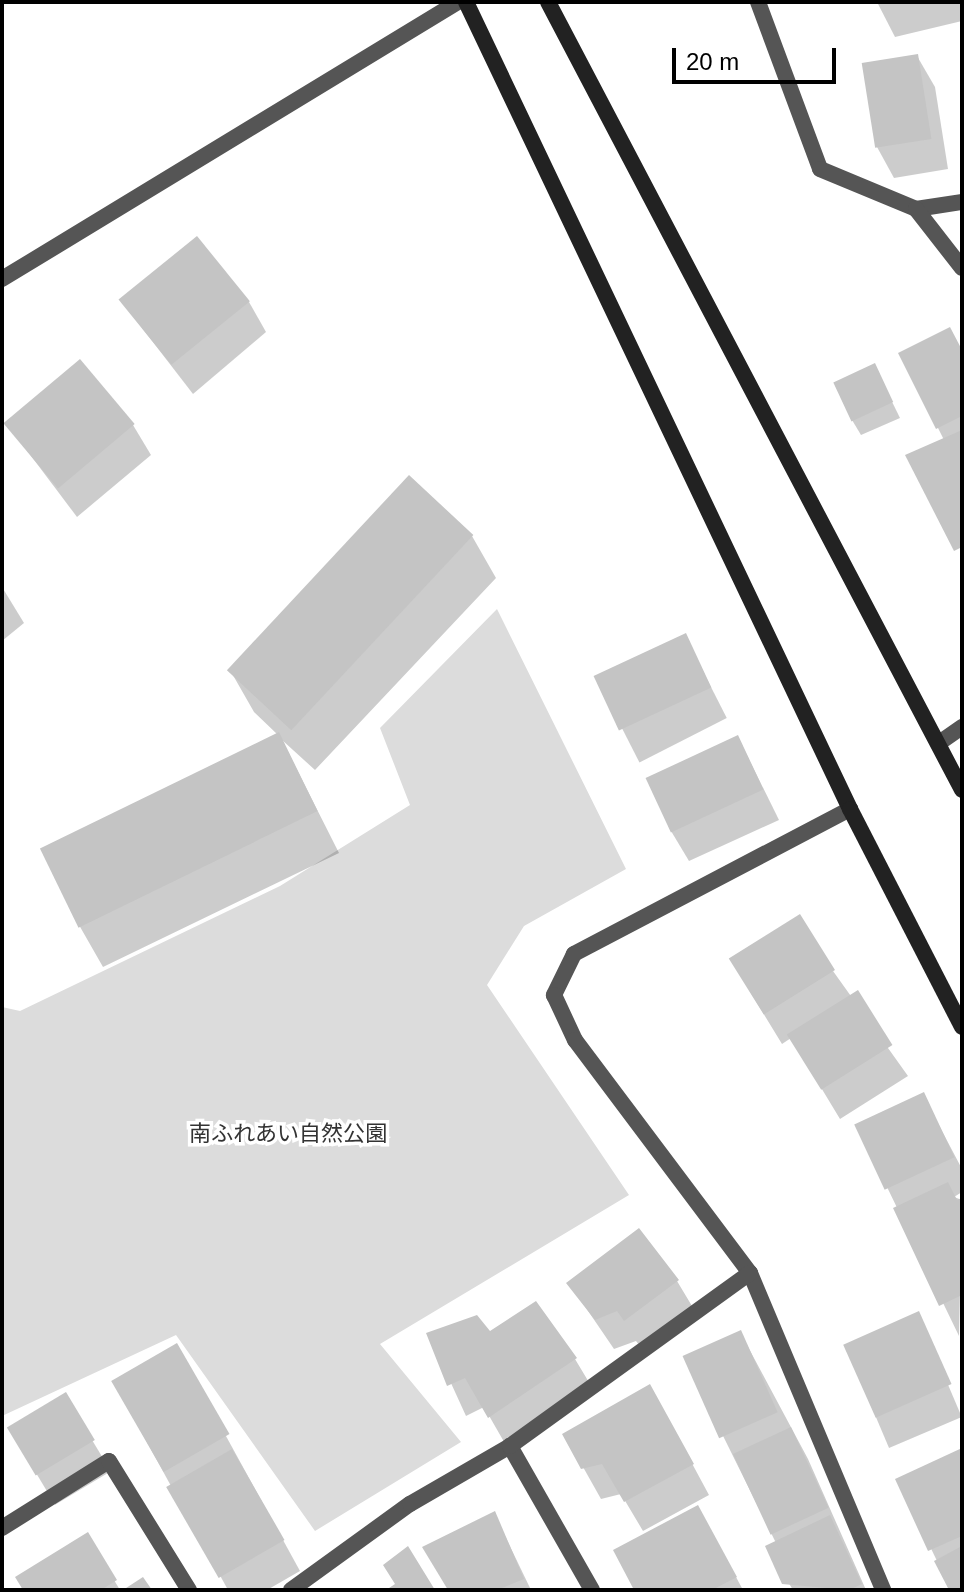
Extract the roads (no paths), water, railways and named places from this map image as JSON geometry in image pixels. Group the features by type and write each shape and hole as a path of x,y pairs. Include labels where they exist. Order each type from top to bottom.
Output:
{"street":[{"path":"2,279 458,2"},
{"path":"466,2 850,809 962,1027"},
{"path":"548,2 962,790"},
{"path":"758,2 820,169 916,209 962,268"},
{"path":"916,209 962,202"},
{"path":"939,743 962,727"},
{"path":"850,809 574,954 554,995 575,1040 750,1273 883,1590"},
{"path":"291,1590 410,1504 510,1446 750,1273"},
{"path":"510,1446 592,1590"},
{"path":"2,1528 109,1461 189,1590"}],"park label":[{"name":"南ふれあい自然公園","path":"288,1134"}]}
